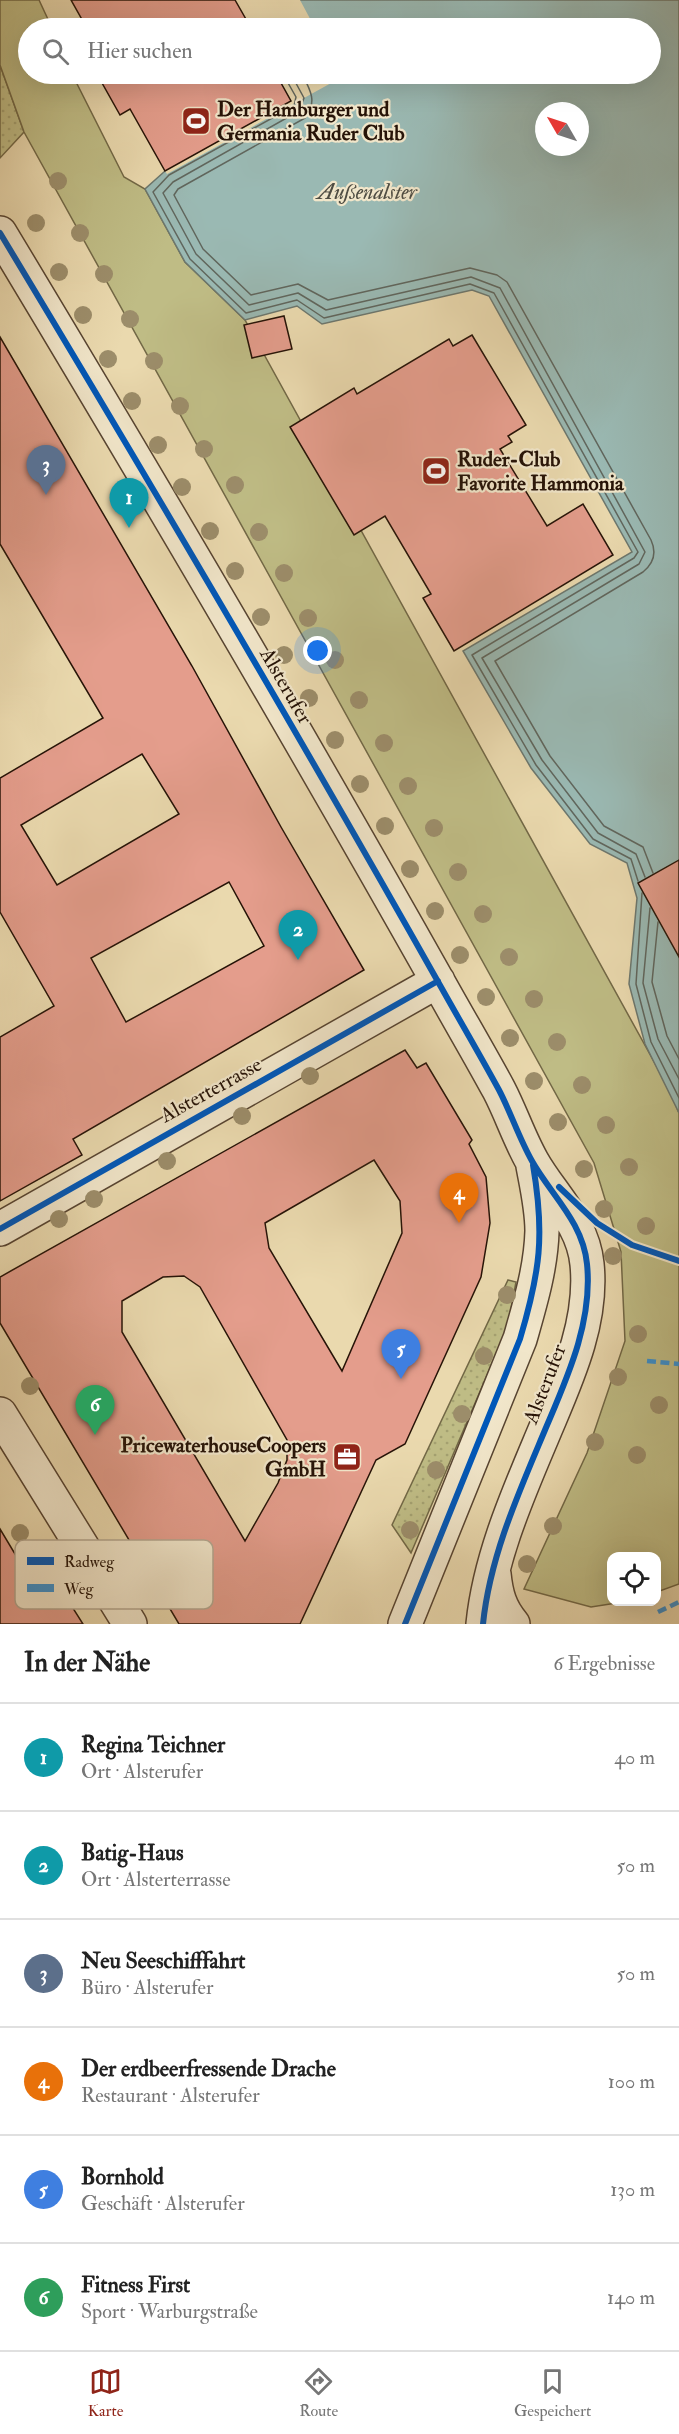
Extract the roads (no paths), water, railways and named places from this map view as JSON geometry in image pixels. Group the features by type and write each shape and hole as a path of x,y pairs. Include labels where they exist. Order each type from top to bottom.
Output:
{"street":[{"name":"Alsterufer","path":"0,233 129,447 438,981 500,1091 532,1162 560,1199 578,1232 587,1262 587,1288 578,1343 568,1375 514,1504 494,1566 483,1624"},
{"name":"Alsterterrasse","path":"0,1229 438,981"},
{"name":"Alsterufer","path":"405,1624 520,1340 537,1273 542,1231 532,1162"},
{"path":"0,1414 78,1540"},
{"name":"Alsterufer","path":"494,1566 496,1591 503,1613 513,1624"},
{"path":"121,1609 130,1624"}],"water":[{"name":"Außenalster","path":"235,0 679,0 679,1113 645,1044 629,984 637,898 627,863 590,844 531,768 463,651 632,552 489,296 472,290 322,324 297,306 245,320 185,262 145,189 165,171 291,101 282,84 661,84 661,18 245,18"}],"place":[{"name":"Der Hamburger und Germania Ruder Club","path":"196,121"},
{"name":"Ruder-Club Favorite Hammonia","path":"436,471"},
{"name":"Neu Seeschifffahrt","path":"46,495"},
{"name":"Regina Teichner","path":"129,528"},
{"name":"Batig-Haus","path":"298,960"},
{"name":"Der erdbeerfressende Drache","path":"459,1223"},
{"name":"Bornhold","path":"401,1379"},
{"name":"Fitness First","path":"95,1435"},
{"name":"PricewaterhouseCoopers GmbH","path":"347,1457"}]}
